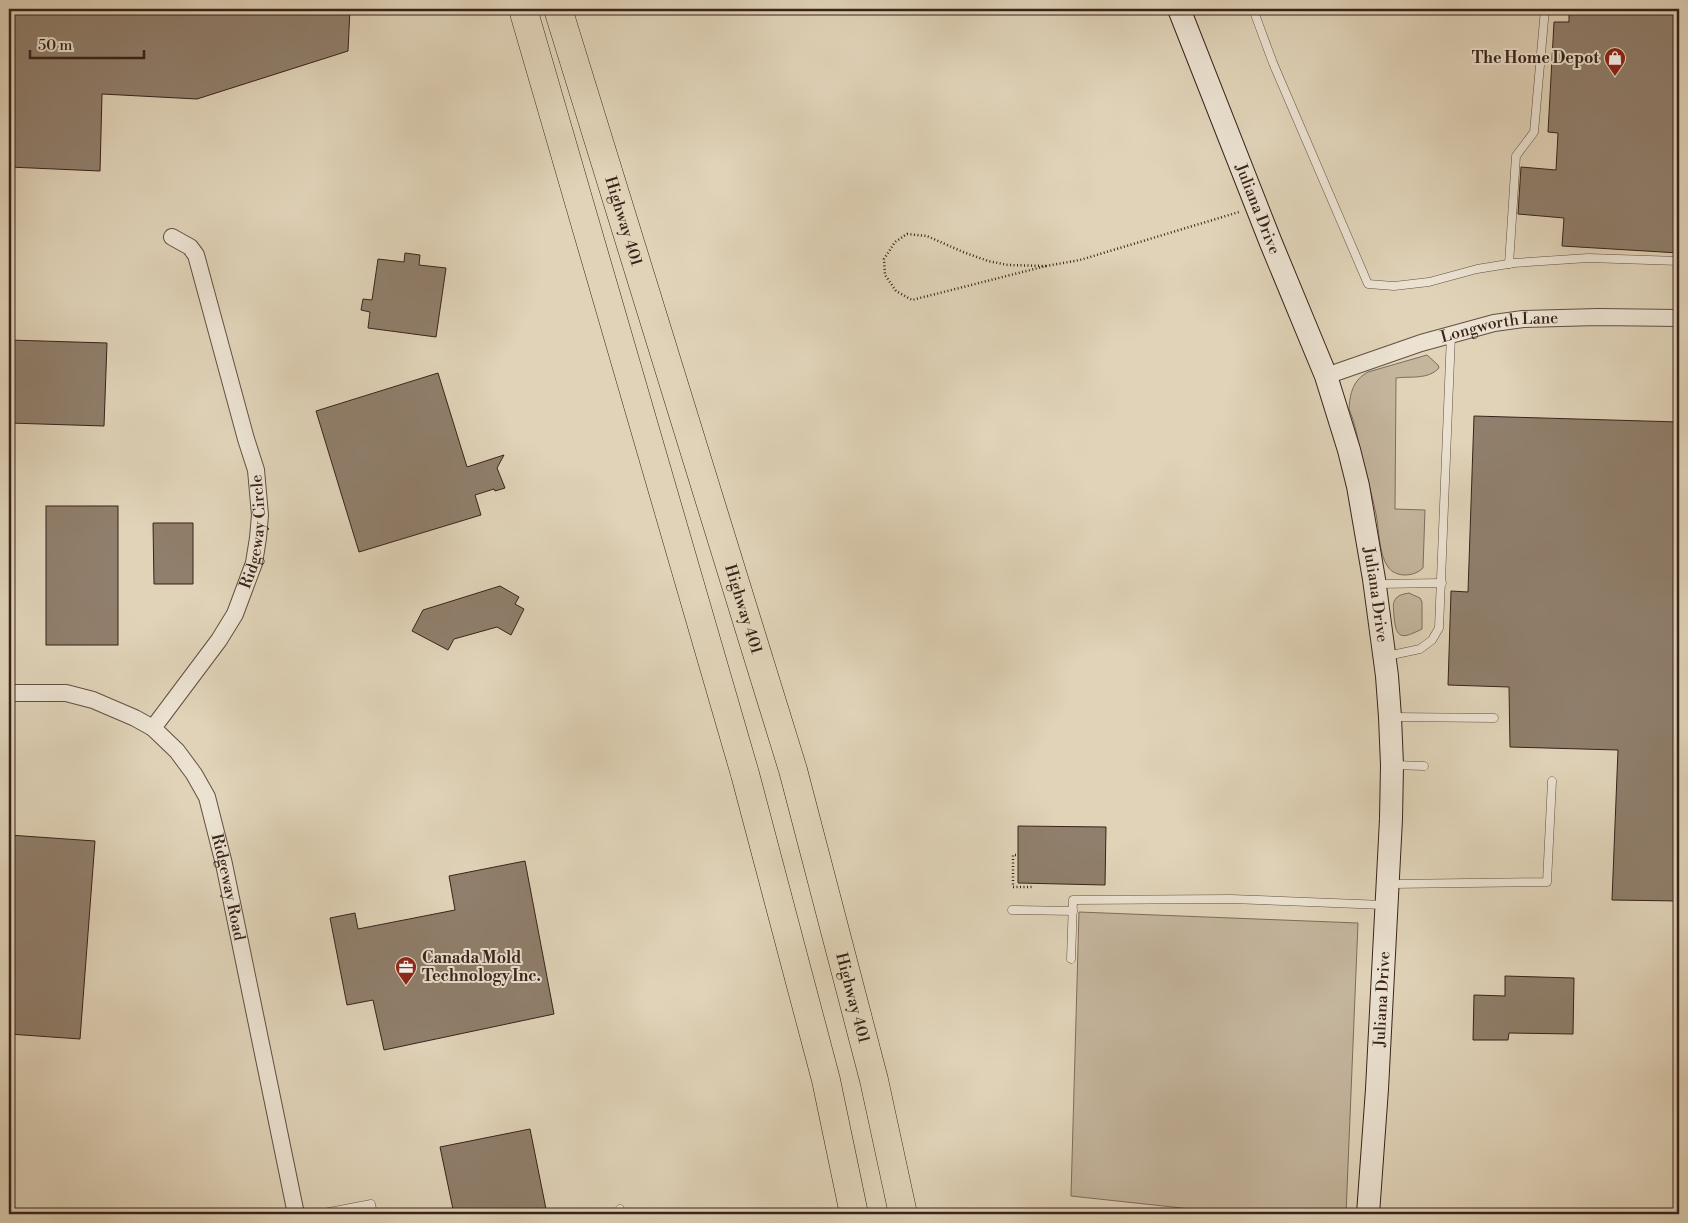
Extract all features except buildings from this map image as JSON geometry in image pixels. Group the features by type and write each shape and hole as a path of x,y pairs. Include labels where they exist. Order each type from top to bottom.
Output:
{"highway":[{"path":"523,9 745,774 826,1080 854,1214"},
{"name":"Highway 401","path":"558,9 793,770 874,1080 903,1214"}],"street":[{"name":"Juliana Drive","path":"1179,9 1326,376 1358,486 1375,584 1385,657 1392,765 1377,1089 1368,1214"},
{"name":"Ridgeway Circle","path":"153,728 219,640 236,614 254,563 260,515 256,470 196,255 190,247 172,237"},
{"name":"Longworth Lane","path":"1326,376 1421,343 1494,323 1598,316 1679,318"},
{"name":"Ridgeway Road","path":"9,693 66,693 114,708 153,728 178,751 207,797 224,864 296,1214"}],"lane":[{"path":"1253,9 1273,63 1368,284 1394,286 1429,282 1478,269 1509,264 1588,258 1679,260"},
{"path":"1509,264 1516,156 1534,132 1545,9"},
{"path":"1385,657 1420,648 1432,640 1439,628 1451,334"},
{"path":"1375,584 1442,583"},
{"path":"1390,717 1494,718"},
{"path":"1392,765 1424,766"},
{"path":"1072,959 1073,900 1387,894 1547,882 1552,781"},
{"path":"1012,910 1073,911"},
{"path":"319,1214 371,1204 373,1214"}],"path":[{"path":"1046,266 1008,265 988,261 927,236 907,234 895,242 884,259 885,275 896,291 912,300 1046,266 1080,260 1257,206"},
{"path":"1016,855 1013,855 1013,886 1033,887"}],"shaded area":[{"path":"1427,355 1438,365 1439,368 1435,372 1419,377 1396,378 1395,509 1425,510 1423,568 1410,575 1400,575 1391,571 1383,556 1377,520 1349,403 1353,387 1363,375"},
{"path":"1409,593 1420,598 1422,602 1422,629 1405,636 1396,630 1393,608 1397,597"},
{"path":"1079,912 1358,923 1346,1214 1237,1214 1071,1196"}],"place":[{"name":"The Home Depot","path":"1615,77"},
{"name":"Canada Mold Technology Inc.","path":"406,986"}]}
